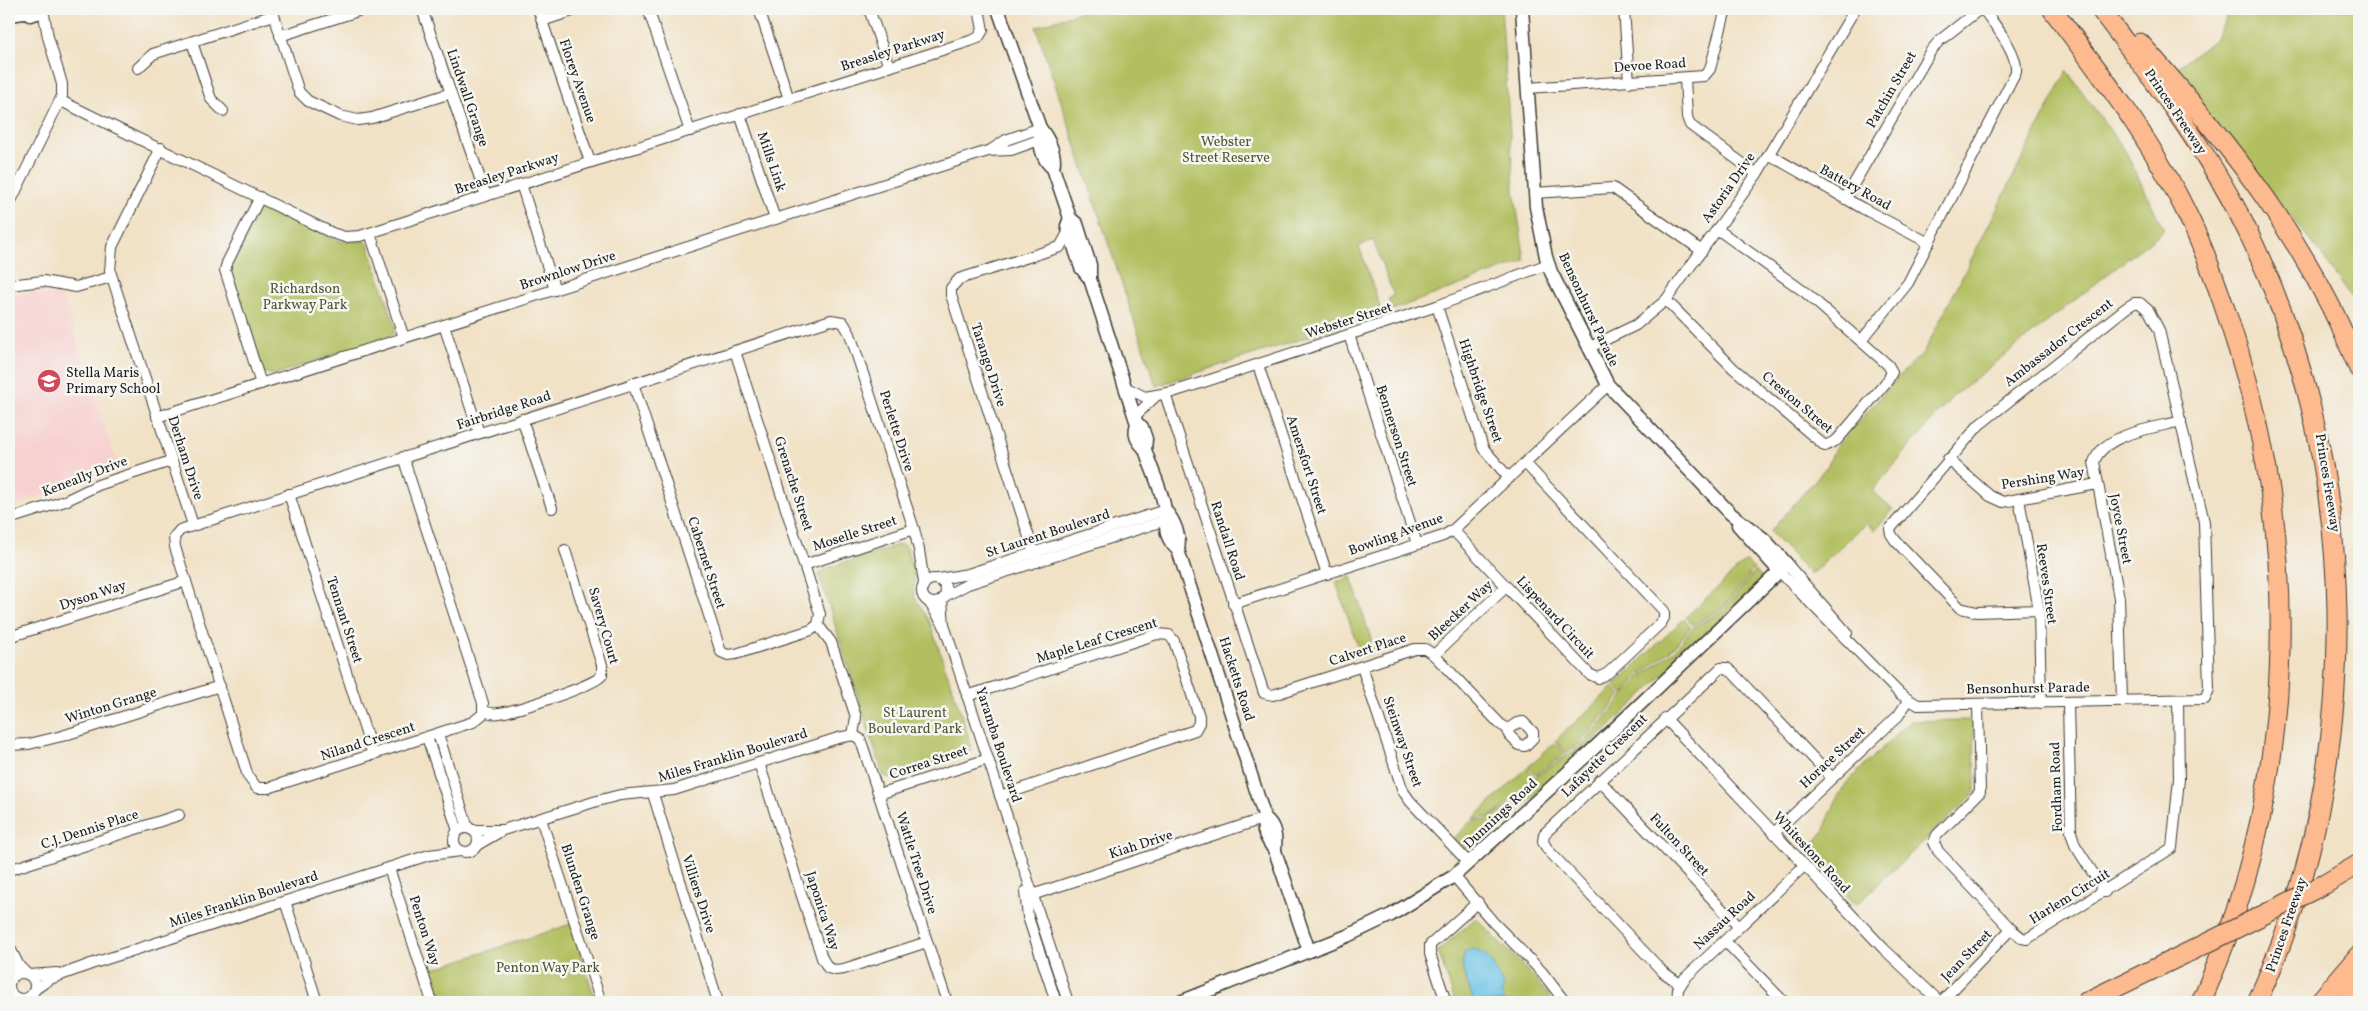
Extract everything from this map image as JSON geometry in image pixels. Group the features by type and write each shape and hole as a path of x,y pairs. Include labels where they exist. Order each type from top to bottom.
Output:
{"highway":[{"path":"2052,9 2116,95 2159,163 2189,218 2216,284 2247,376 2261,430 2272,498 2279,571 2281,661 2273,744 2259,826 2244,885 2228,937 2200,1002"},
{"name":"Princes Freeway","path":"2100,9 2182,121 2210,164 2242,221 2269,278 2294,344 2318,425 2331,499 2339,570 2340,619 2340,648 2334,733 2322,807 2298,903 2257,1002"},
{"path":"2109,9 2178,86 2272,205 2313,270 2333,308 2359,369"},
{"path":"2086,1002 2325,884 2359,864"},
{"path":"2319,1002 2359,955"}],"main road":[{"path":"2342,1002 2359,980"}],"street":[{"path":"9,15 25,12 37,13 43,9 48,37 62,84 61,101 9,205"},
{"path":"280,36 364,9"},
{"name":"Lindwall Grange","path":"422,9 486,196"},
{"name":"Florey Avenue","path":"538,9 590,162"},
{"path":"542,21 578,9"},
{"path":"648,9 690,131"},
{"path":"759,9 789,99"},
{"path":"869,9 889,67"},
{"name":"Breasley Parkway","path":"61,101 161,148 338,236 350,238 978,38 984,27 979,9"},
{"name":"Hacketts Road","path":"998,9 1042,135 1055,161 1053,168 1081,268 1090,279"},
{"name":"Bensonhurst Parade","path":"1522,9 1534,193 1548,264 1608,385 1731,514 1764,540 1783,568 1849,634 1867,659 1908,701 1924,706 2206,698"},
{"path":"1624,9 1629,82"},
{"name":"Devoe Road","path":"1527,88 1702,76 1708,73 1726,9"},
{"name":"Astoria Drive","path":"1588,348 1636,325 1666,300 1770,155 1855,9"},
{"path":"1861,341 1900,296 2016,72 2015,60 2002,36 1981,9"},
{"name":"Patchin Street","path":"1845,199 1930,52 1939,41 1981,9"},
{"path":"25,12 48,37"},
{"path":"138,68 153,54 192,42 273,12 299,92 308,101 340,116 358,120 372,118 451,93"},
{"path":"192,42 211,99 223,111"},
{"path":"1685,78 1686,117 1690,125 1757,174"},
{"name":"Mills Link","path":"740,114 775,219"},
{"name":"Brownlow Drive","path":"157,417 988,151 1011,150 1042,135"},
{"name":"Derham Drive","path":"161,148 112,247 111,277 193,525"},
{"name":"Battery Road","path":"1770,155 1845,199 1929,243"},
{"path":"521,184 555,290"},
{"path":"1534,193 1613,188 1702,251"},
{"path":"260,197 225,270 262,384"},
{"path":"1069,224 1060,247 1068,251 1081,268"},
{"name":"Hacketts Road","path":"1069,224 1077,224 1088,257 1090,279 1135,424 1142,427 1146,439 1145,449 1167,516 1180,541 1178,550 1265,818 1271,823 1276,838 1275,851 1309,951"},
{"name":"Creston Street","path":"1666,300 1733,368 1825,446 1837,440 1892,374 1888,365 1806,293 1717,229"},
{"path":"370,233 404,338"},
{"name":"Tarango Drive","path":"1036,557 951,295 951,288 959,279 1060,247"},
{"name":"Webster Street","path":"1125,387 1145,397 1161,396 1437,306 1548,264"},
{"path":"9,285 43,281 76,287 111,277"},
{"name":"Ambassador Crescent","path":"2039,610 1977,612 1960,608 1892,536 1890,528 1948,459 1986,418 2134,303 2143,305 2159,330 2205,531 2209,688 2206,698"},
{"name":"Highbridge Street","path":"1437,306 1483,448 1509,478"},
{"name":"Fairbridge Road","path":"175,535 180,530 193,525 633,383 831,320 843,322"},
{"name":"Perlette Drive","path":"843,322 850,334 914,530 920,550 924,583"},
{"path":"444,325 479,433"},
{"name":"Bennerson Street","path":"1349,335 1417,544"},
{"name":"Grenache Street","path":"735,351 820,614 818,625"},
{"name":"Amersfort Street","path":"1258,365 1327,574"},
{"name":"Cabernet Street","path":"633,383 721,652 728,655 736,654 811,630 818,625"},
{"name":"Bowling Avenue","path":"1233,604 1417,544 1453,530 1608,385"},
{"name":"Webster Street","path":"1135,424 1161,396"},
{"name":"Randall Road","path":"1161,396 1260,685 1266,694"},
{"path":"522,419 552,508"},
{"name":"Joyce Street","path":"2122,701 2119,598 2094,460 2117,440 2130,433 2181,421"},
{"path":"404,457 484,711"},
{"name":"Pershing Way","path":"1948,459 1995,500 2002,502 2097,484"},
{"name":"Keneally Drive","path":"9,519 65,501 98,485 171,461"},
{"name":"Lispenard Circuit","path":"1453,530 1589,674 1596,678 1608,673 1664,618 1664,611 1525,463"},
{"name":"Tennant Street","path":"289,494 373,755"},
{"name":"Reeves Street","path":"2019,499 2039,610 2041,703"},
{"name":"St Laurent Boulevard","path":"936,579 957,577 1036,557 1167,516"},
{"name":"Moselle Street","path":"804,565 914,530"},
{"name":"Niland Crescent","path":"175,535 174,543 248,776 257,788 265,789 438,734 478,720 484,711"},
{"name":"Savery Court","path":"484,711 504,712 586,686 599,680 602,675 602,665 565,550"},
{"name":"Perlette Drive","path":"920,550 936,579"},
{"name":"St Laurent Boulevard","path":"943,598 961,586 1036,557"},
{"name":"Dunnings Road","path":"1180,1002 1309,951 1391,915 1451,878 1783,568"},
{"path":"936,579 946,589 943,598 936,603 929,602 922,594 924,583 936,579"},
{"name":"Dyson Way","path":"9,638 186,581"},
{"name":"Bleecker Way","path":"1434,655 1506,587"},
{"name":"Yaramba Boulevard","path":"943,598 944,625"},
{"name":"Yaramba Boulevard","path":"929,602 944,625 1025,873 1030,895 1068,1002"},
{"path":"818,625 831,642 856,717 854,735"},
{"name":"Maple Leaf Crescent","path":"967,696 1157,634 1169,635 1176,646 1199,716 1196,730 1000,796"},
{"name":"Calvert Place","path":"1266,694 1274,695 1419,648 1428,650 1434,655"},
{"path":"1434,655 1500,724 1508,729"},
{"name":"Steinway Street","path":"1362,667 1403,791 1410,801 1469,863"},
{"name":"Lafayette Crescent","path":"1680,984 1663,972 1548,850 1542,837 1547,830 1717,670 1727,668 1832,778"},
{"name":"Winton Grange","path":"9,745 30,744 62,736 220,686"},
{"name":"Harlem Circuit","path":"1978,705 1980,792 1937,835 1934,842 1938,851 2011,928 2022,938 2031,938 2167,853 2174,845 2179,779 2178,700"},
{"name":"Horace Street","path":"1774,834 1898,716 1908,701"},
{"name":"Fordham Road","path":"2068,703 2071,832 2075,845 2105,892"},
{"name":"Whitestone Road","path":"1664,718 1884,949 1941,1002"},
{"path":"438,734 463,831 456,846 461,851"},
{"name":"Miles Franklin Boulevard","path":"33,990 68,971 429,855 461,851 468,852 503,830 612,797 653,794 674,790 844,736 854,735"},
{"name":"Wattle Tree Drive","path":"854,735 862,743 946,1002"},
{"path":"427,737 463,831 478,838 477,845"},
{"name":"Correa Street","path":"879,794 988,758"},
{"name":"Japonica Way","path":"759,764 822,958 828,968 835,970 844,969 927,942"},
{"name":"Fulton Street","path":"1599,780 1739,927"},
{"name":"Villiers Drive","path":"653,794 718,1002"},
{"name":"C.J. Dennis Place","path":"9,870 179,815"},
{"name":"Kiah Drive","path":"1030,895 1265,818"},
{"name":"Blunden Grange","path":"541,819 601,1002"},
{"name":"Miles Franklin Boulevard","path":"429,855 463,831 503,830"},
{"name":"Nassau Road","path":"1680,984 1804,866"},
{"name":"Penton Way","path":"389,868 432,1002"},
{"path":"1451,878 1542,972 1566,1002"},
{"name":"Yaramba Boulevard","path":"1030,895 1028,917 1056,1002"},
{"path":"285,901 318,1002"},
{"path":"1446,1002 1429,951 1430,946 1475,904"},
{"name":"Jean Street","path":"1941,1002 2011,928"},
{"path":"1725,941 1784,1002"},
{"path":"10,949 34,982 33,1002"},
{"path":"10,949 10,990 15,998 26,998 33,990"},
{"name":"Miles Franklin Boulevard","path":"28,975 68,971"},
{"path":"10,982 18,974 28,975"},
{"path":"1676,1002 1680,984"}],"shaded area":[{"name":"Stella Maris Primary School","path":"32,292 62,296 118,466 86,477 66,488 9,507 9,296"}],"green space":[{"name":"Webster Street Reserve","path":"1088,9 1501,9 1514,190 1525,261 1392,310 1388,299 1394,296 1373,240 1359,246 1382,313 1156,386 1036,27"},
{"path":"2231,9 2359,9 2359,308 2318,250 2172,71 2215,40"},
{"path":"2067,71 2126,152 2164,230 1953,396 1872,491 1893,509 1874,531 1866,523 1811,575 1770,532 1828,465 1834,450 1897,378 1924,352"},
{"name":"Richardson Parkway Park","path":"263,207 269,207 331,238 344,242 363,241 368,244 396,328 392,335 273,375 263,372 229,268 258,210"},
{"name":"St Laurent Boulevard Park","path":"901,544 906,547 914,573 914,596 929,620 972,746 969,752 890,778 883,775 819,575 822,570"},
{"path":"1746,561 1754,569 1723,608 1693,625 1686,617"},
{"path":"1755,571 1763,579 1573,762 1477,847 1466,850 1453,839 1471,821 1484,821 1516,802 1536,776 1583,745 1637,680 1675,650 1694,627 1724,610"},
{"path":"1351,577 1375,651 1361,656 1336,582"},
{"path":"1684,619 1691,627 1673,648 1635,679 1623,694 1614,685"},
{"path":"1613,687 1621,695 1581,743 1566,753 1555,741"},
{"path":"1968,720 1974,722 1975,790 1971,797 1856,905 1806,852 1823,832 1837,798 1848,781 1911,721"},
{"path":"1554,743 1565,754 1536,774 1528,767"},
{"path":"1527,768 1534,776 1515,797 1490,816 1482,819 1473,819"},
{"path":"1476,918 1533,976 1553,1002 1455,1002 1438,951"},
{"name":"Penton Way Park","path":"571,924 596,1002 438,1002 427,971"}],"water":[{"path":"1473,949 1484,954 1492,964 1504,988 1501,995 1505,1002 1474,1002 1462,963 1465,952"}],"place":[{"name":"Stella Maris Primary School","path":"49,381"}]}
